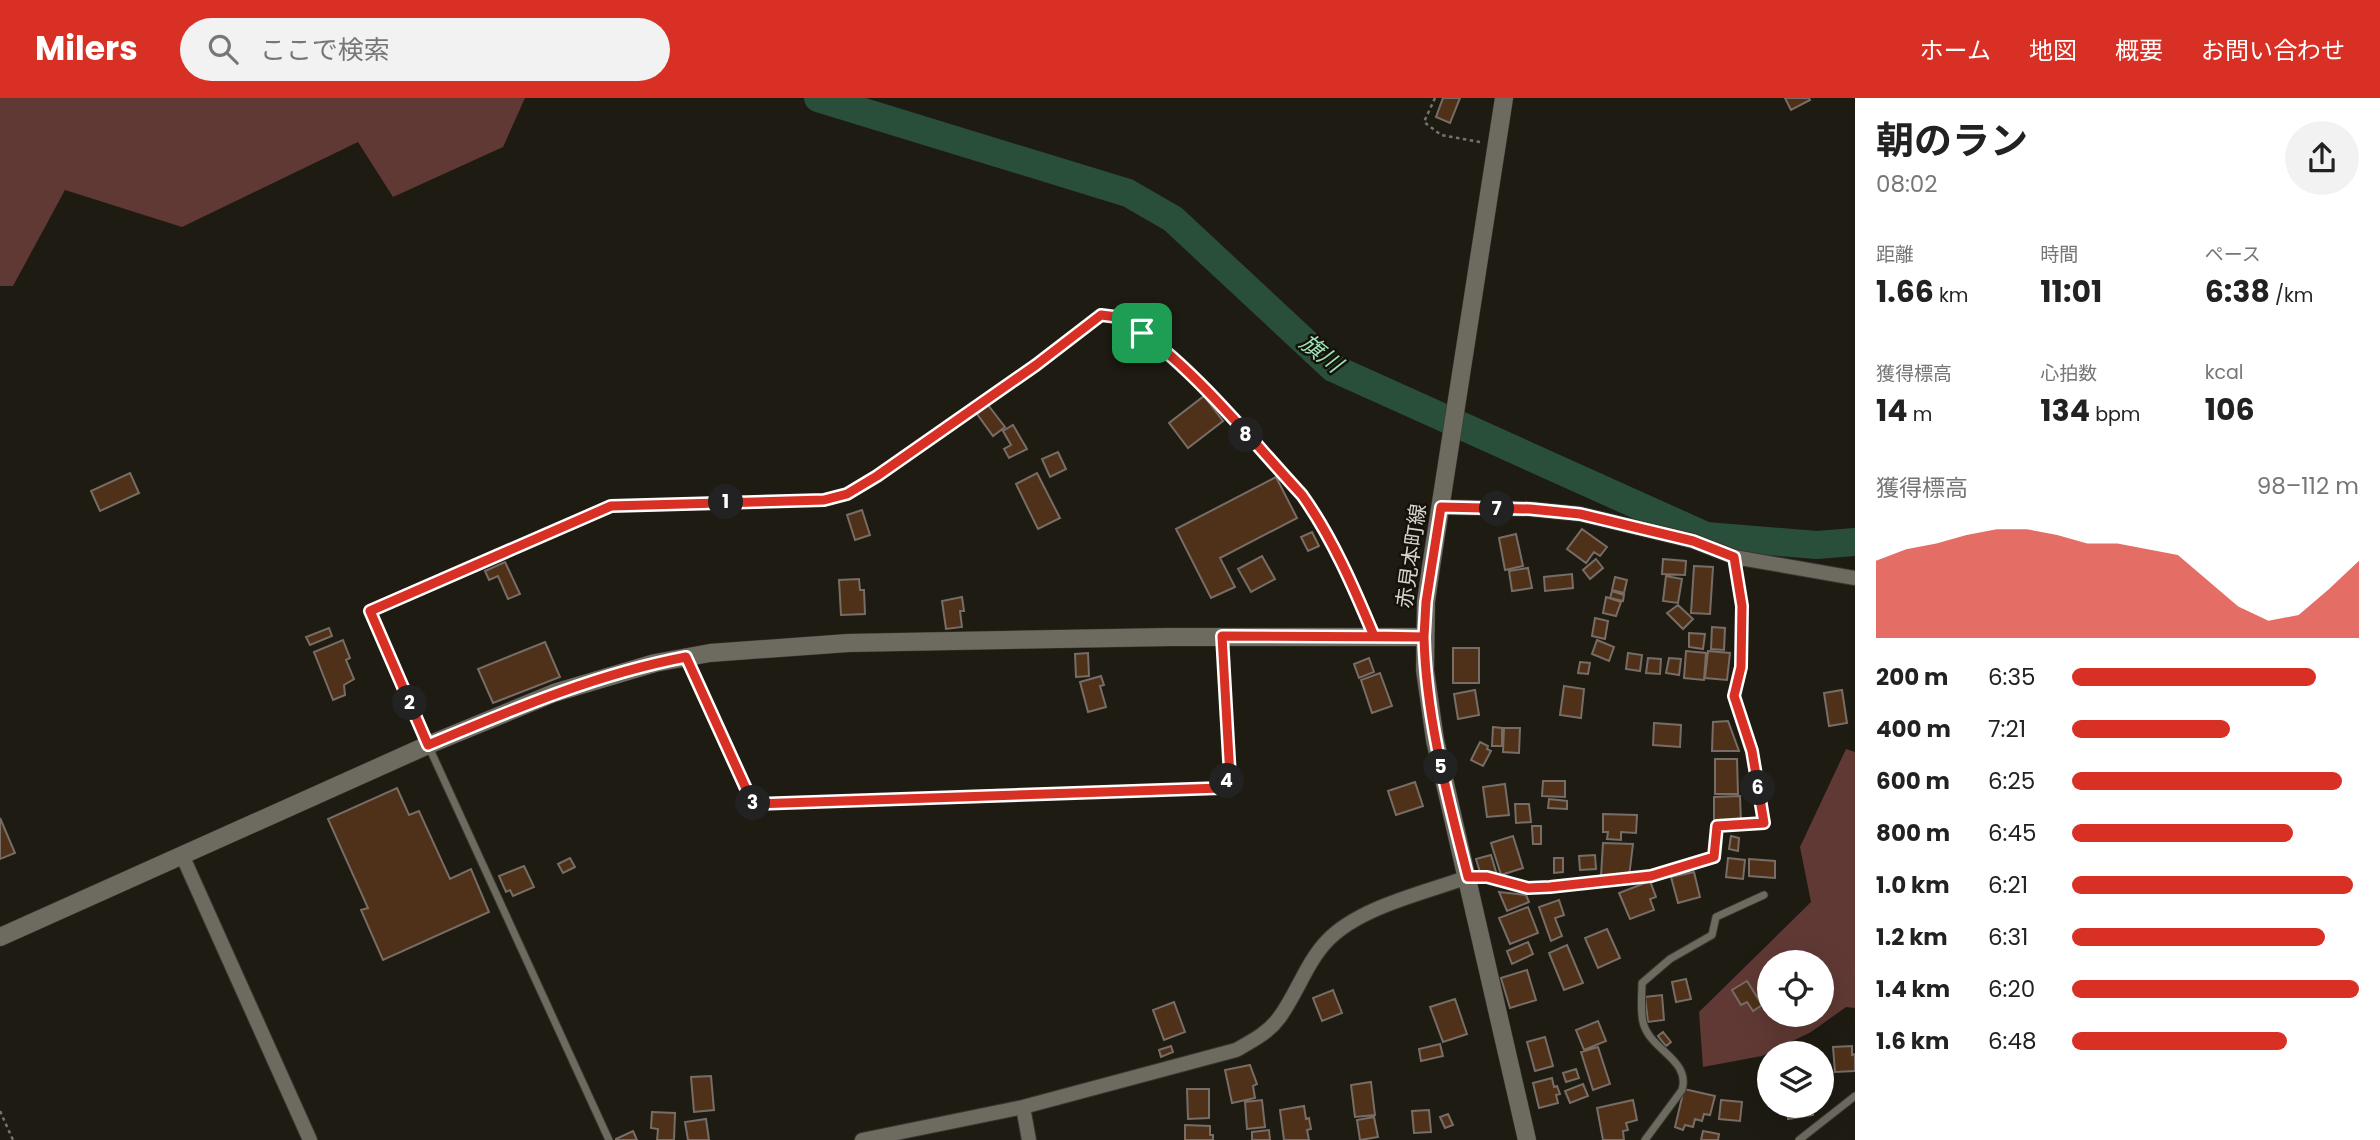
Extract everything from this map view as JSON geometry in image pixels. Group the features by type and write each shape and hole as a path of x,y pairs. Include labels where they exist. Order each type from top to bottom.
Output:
{"street":[{"name":"赤見本町線","path":"1504,98 1426,602 1424,637 1425,670 1435,740 1527,1140"},
{"path":"1442,498 1580,514 1693,541 1734,557 1855,578"},
{"path":"0,937 428,745 554,693 655,663 772,647 848,643 1222,636 1424,637"},
{"path":"182,855 310,1140"},
{"path":"862,1140 1023,1107 1237,1050 1259,1037 1279,1018 1308,966 1327,940 1352,921 1468,877"},
{"path":"1023,1107 1029,1140"}],"lane":[{"path":"610,1140 428,745 370,611 611,506 824,500 847,494 1036,365 1101,315 1117,317 1155,343 1202,388 1302,495 1359,601 1374,636"},
{"path":"1468,877 1487,877 1528,888 1651,876 1714,857 1717,826 1764,823 1752,751 1734,696 1742,655 1742,606 1734,557"},
{"path":"1645,1140 1682,1090 1684,1082 1683,1071 1650,1036 1643,1023 1642,983 1670,959 1712,935 1716,917 1763,895"},
{"path":"1799,1140 1855,1096"}],"path":[{"path":"1435,98 1424,122 1441,135 1497,145"},
{"path":"686,657 753,804 1221,788 1230,777 1222,636"},
{"path":"0,1111 13,1140"}],"shaded area":[{"path":"0,98 525,98 503,147 393,197 358,142 182,227 65,190 13,286 0,286"},
{"path":"1846,749 1855,752 1855,1008 1846,1007 1834,1016 1834,950 1762,950 1811,902 1800,847"},
{"path":"1757,955 1757,1027 1818,1027 1793,1041 1757,1041 1757,1057 1703,1067 1699,1012"}],"building":[{"path":"1443,98 1460,98 1450,123 1436,117"},
{"path":"1785,98 1809,98 1810,100 1791,110"},
{"path":"1204,396 1223,421 1188,448 1169,423"},
{"path":"988,405 1005,427 993,436 977,414"},
{"path":"1013,425 1027,449 1009,458 1004,449 1011,445 1003,431"},
{"path":"1058,452 1066,469 1050,477 1042,459"},
{"path":"130,473 139,493 100,511 91,491"},
{"path":"1037,473 1060,518 1038,529 1016,484"},
{"path":"1276,477 1297,518 1220,558 1235,587 1211,598 1176,529"},
{"path":"862,510 870,535 855,540 847,515"},
{"path":"1582,529 1607,547 1600,556 1594,552 1586,563 1567,549"},
{"path":"1312,532 1319,546 1308,551 1301,537"},
{"path":"1516,534 1523,566 1505,570 1499,538"},
{"path":"1262,556 1275,579 1251,592 1238,569"},
{"path":"1596,559 1603,568 1590,579 1583,570"},
{"path":"1663,559 1686,561 1685,575 1662,574"},
{"path":"505,562 520,594 508,599 498,576 489,580 485,571"},
{"path":"1694,566 1713,567 1710,614 1691,613"},
{"path":"1528,568 1532,588 1512,591 1509,571"},
{"path":"1572,574 1573,588 1545,591 1544,577"},
{"path":"1666,576 1682,579 1678,603 1663,601"},
{"path":"1615,577 1627,580 1624,593 1612,590"},
{"path":"859,579 860,590 864,590 865,614 841,615 839,580"},
{"path":"1612,591 1624,595 1623,601 1610,598"},
{"path":"962,597 962,627 946,629 942,601"},
{"path":"1606,597 1621,602 1616,616 1603,613"},
{"path":"1678,605 1693,619 1683,629 1667,613"},
{"path":"1595,618 1608,621 1605,639 1592,636"},
{"path":"1712,627 1725,628 1724,650 1711,649"},
{"path":"329,628 332,636 310,645 306,637"},
{"path":"1689,633 1705,634 1703,649 1689,647"},
{"path":"343,640 350,658 346,660 354,679 344,685 345,695 333,700 314,652"},
{"path":"1597,640 1614,647 1609,661 1592,654"},
{"path":"545,642 560,677 493,703 478,669"},
{"path":"1453,648 1479,648 1479,683 1453,683"},
{"path":"1686,651 1706,653 1704,680 1684,678"},
{"path":"1708,651 1730,653 1727,680 1705,678"},
{"path":"1088,653 1089,676 1076,677 1075,654"},
{"path":"1628,653 1642,655 1640,671 1626,669"},
{"path":"1369,658 1374,672 1359,678 1354,664"},
{"path":"1648,658 1661,659 1660,674 1646,673"},
{"path":"1669,658 1681,659 1679,675 1666,673"},
{"path":"1580,662 1590,663 1588,674 1578,673"},
{"path":"1380,673 1392,706 1372,713 1361,680"},
{"path":"1101,676 1104,685 1100,686 1106,707 1088,712 1080,682"},
{"path":"1564,686 1584,689 1581,718 1560,715"},
{"path":"1475,690 1479,715 1458,719 1454,694"},
{"path":"1842,690 1847,723 1829,726 1824,693"},
{"path":"1728,721 1739,751 1712,751 1713,722"},
{"path":"1654,723 1681,725 1680,747 1653,745"},
{"path":"1493,727 1502,728 1502,746 1492,746"},
{"path":"1504,728 1520,728 1519,753 1503,752"},
{"path":"1480,742 1491,751 1483,766 1471,760"},
{"path":"1715,759 1737,759 1738,794 1715,794"},
{"path":"1543,781 1565,781 1565,797 1542,796"},
{"path":"1415,782 1423,806 1396,815 1388,791"},
{"path":"1505,784 1509,815 1487,817 1483,787"},
{"path":"397,788 409,815 419,811 450,879 471,869 489,912 383,960 361,910 368,908 328,819"},
{"path":"1740,796 1741,822 1714,823 1714,797"},
{"path":"1549,799 1567,801 1567,809 1548,808"},
{"path":"1515,804 1529,804 1531,822 1516,823"},
{"path":"1603,814 1637,815 1636,833 1621,832 1621,840 1607,839 1608,832 1603,832"},
{"path":"0,818 15,853 0,859"},
{"path":"1532,826 1541,826 1541,844 1533,844"},
{"path":"1513,836 1523,868 1501,875 1491,843"},
{"path":"1731,836 1739,838 1738,851 1729,849"},
{"path":"1603,843 1633,844 1629,877 1601,876"},
{"path":"1491,855 1497,875 1480,872 1476,859"},
{"path":"1595,855 1596,869 1580,870 1579,856"},
{"path":"570,858 575,867 563,873 558,864"},
{"path":"1554,858 1563,858 1563,872 1554,873"},
{"path":"1728,858 1745,860 1743,879 1726,877"},
{"path":"1749,859 1775,861 1775,878 1749,876"},
{"path":"524,866 534,887 513,896 510,890 506,892 499,876"},
{"path":"1694,872 1700,897 1678,903 1671,877"},
{"path":"1650,881 1656,897 1650,899 1654,910 1630,919 1619,893"},
{"path":"1499,892 1526,895 1529,902 1507,911"},
{"path":"1559,900 1564,915 1555,918 1562,936 1551,941 1539,907"},
{"path":"1528,907 1538,933 1510,944 1499,918"},
{"path":"1607,929 1620,958 1598,968 1585,938"},
{"path":"1528,942 1533,954 1512,964 1507,951"},
{"path":"1567,945 1583,983 1564,990 1549,953"},
{"path":"1527,970 1536,1000 1510,1008 1501,978"},
{"path":"1686,979 1691,999 1676,1002 1672,982"},
{"path":"1747,981 1757,997 1757,1008 1753,1011 1747,1002 1741,1005 1732,990"},
{"path":"1333,990 1342,1013 1322,1021 1313,998"},
{"path":"1662,995 1664,1020 1648,1022 1645,997"},
{"path":"1455,999 1467,1034 1443,1042 1430,1007"},
{"path":"1174,1002 1185,1032 1164,1040 1153,1010"},
{"path":"1598,1021 1606,1041 1584,1050 1576,1030"},
{"path":"1663,1032 1671,1042 1666,1046 1658,1036"},
{"path":"1545,1037 1553,1066 1535,1071 1527,1042"},
{"path":"1440,1044 1443,1056 1421,1061 1419,1049"},
{"path":"1171,1046 1173,1052 1161,1057 1159,1050"},
{"path":"1852,1046 1855,1071 1835,1072 1834,1047"},
{"path":"1598,1047 1610,1084 1593,1090 1581,1052"},
{"path":"1250,1065 1257,1084 1253,1086 1255,1098 1232,1103 1225,1070"},
{"path":"1576,1069 1579,1078 1566,1082 1563,1073"},
{"path":"711,1076 714,1110 694,1112 691,1077"},
{"path":"1552,1078 1554,1087 1557,1086 1560,1094 1556,1095 1558,1103 1539,1108 1533,1083"},
{"path":"1371,1082 1375,1115 1355,1117 1351,1085"},
{"path":"1583,1084 1588,1096 1570,1103 1565,1091"},
{"path":"1187,1089 1209,1089 1209,1118 1188,1119"},
{"path":"1684,1089 1715,1096 1710,1115 1704,1114 1702,1121 1695,1119 1693,1127 1685,1125 1683,1130 1675,1127"},
{"path":"1262,1100 1265,1127 1247,1129 1245,1102"},
{"path":"1633,1100 1637,1120 1626,1123 1628,1130 1623,1131 1624,1140 1603,1140 1597,1108"},
{"path":"1721,1100 1742,1102 1740,1121 1719,1119"},
{"path":"1304,1106 1311,1129 1307,1130 1309,1140 1284,1140 1280,1110"},
{"path":"1429,1110 1431,1132 1414,1133 1412,1111"},
{"path":"652,1112 675,1113 674,1140 657,1140 658,1129 651,1128"},
{"path":"1448,1114 1453,1125 1445,1128 1440,1117"},
{"path":"1374,1117 1378,1137 1360,1140 1357,1120"},
{"path":"706,1119 709,1140 688,1140 685,1122"},
{"path":"1185,1125 1210,1126 1213,1140 1185,1140"},
{"path":"1269,1130 1270,1140 1252,1140 1252,1132"},
{"path":"633,1131 637,1140 616,1140 616,1139"},
{"path":"1703,1131 1719,1134 1718,1140 1701,1140"}],"waterway":[{"name":"旗川","path":"818,98 1128,193 1173,219 1333,368 1706,536 1817,545 1855,542"}],"route":[{"path":"1142,333 1117,317 1101,315 1091,320 1036,365 877,476 835,499 611,506 370,611 428,745 554,693 655,663 686,657 753,804 1221,788 1230,777 1222,636 1424,637 1425,670 1435,740 1468,877 1487,877 1528,888 1651,876 1714,857 1717,826 1764,823 1752,751 1734,696 1741,667 1742,606 1734,557 1693,541 1580,514 1530,509 1441,507 1426,602 1424,637 1374,636 1359,601 1302,495 1202,388 1142,333"}]}
